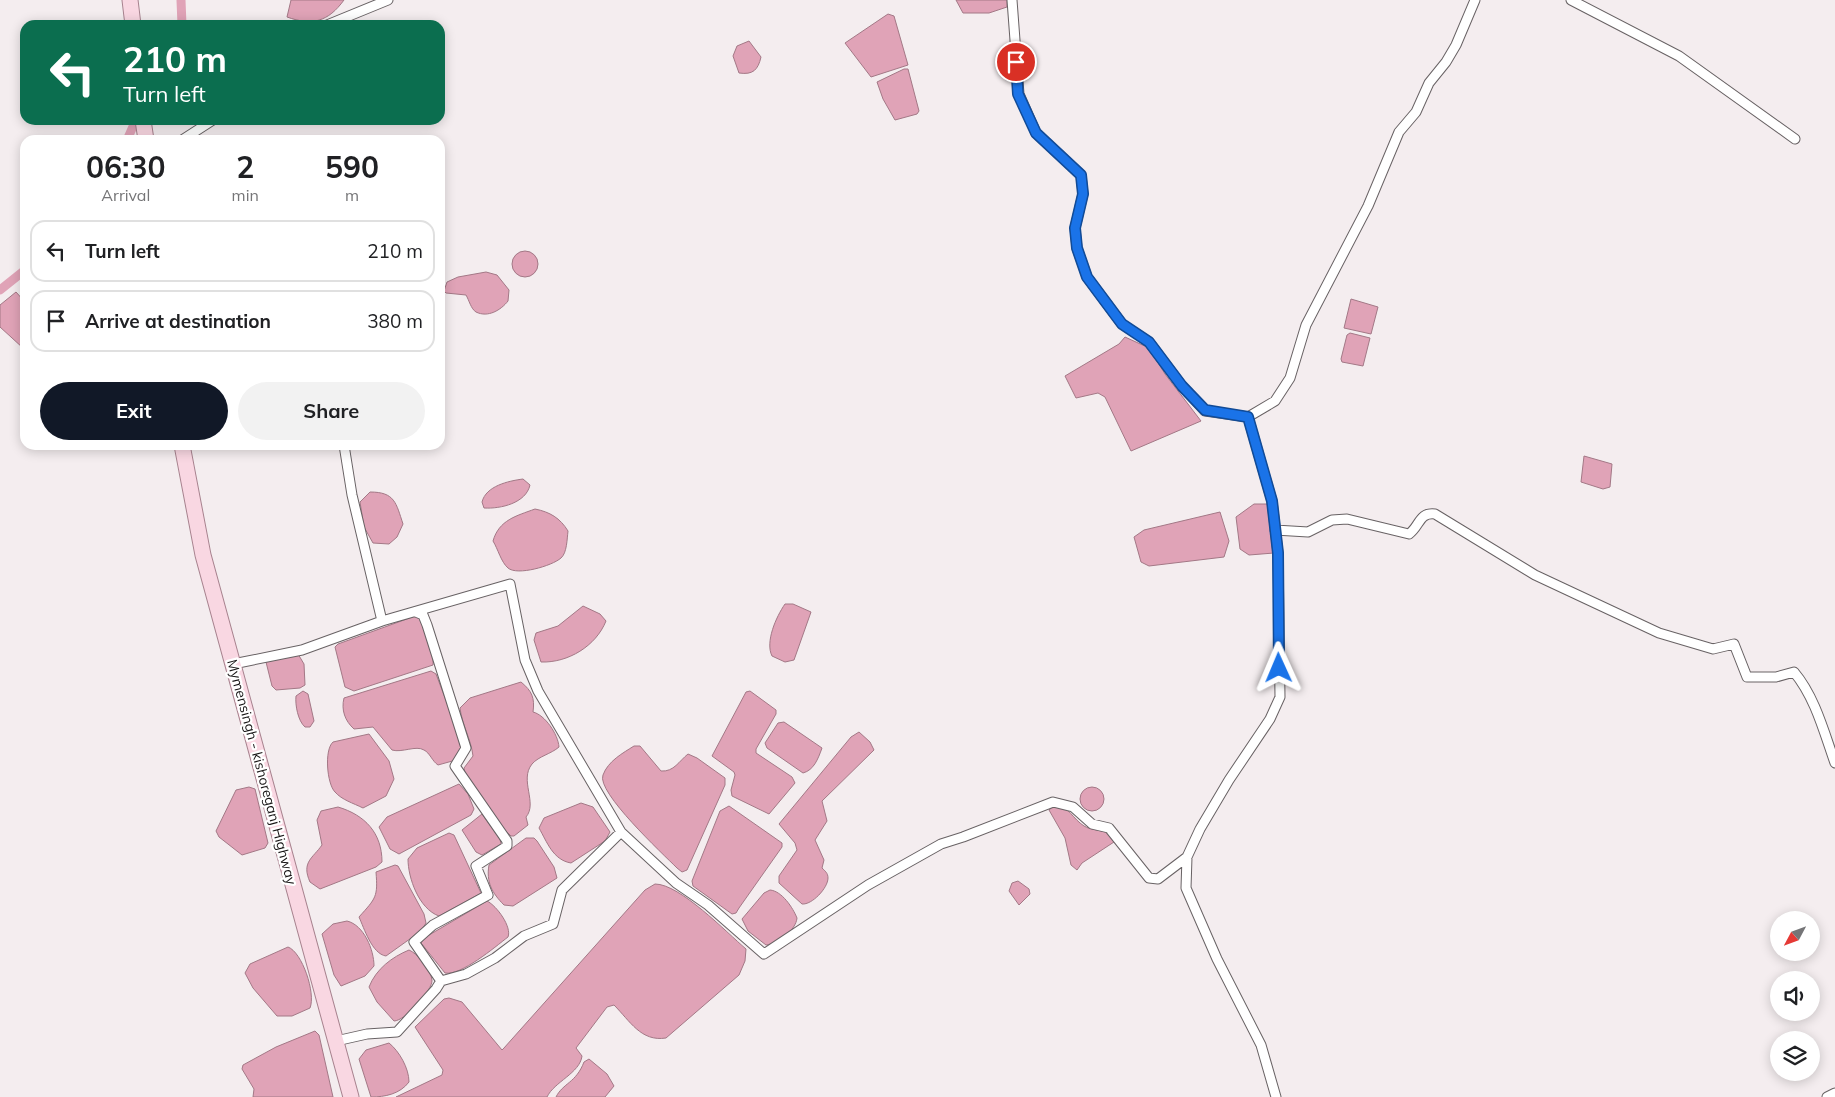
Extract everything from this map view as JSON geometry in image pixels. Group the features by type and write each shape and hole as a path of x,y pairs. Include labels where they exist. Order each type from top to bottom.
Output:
{"main road":[{"path":"130,0 132,20"},
{"name":"Mymensingh - kishoreganj Highway","path":"183,450 203,555 351,1097"}],"street":[{"path":"339,20 388,0"},
{"path":"1012,0 1018,94 1036,133 1081,175 1083,194 1075,228 1077,248 1087,277 1122,324 1149,342 1182,386 1205,410 1248,417 1275,401 1290,378 1306,325 1368,206 1399,132 1416,112 1429,83 1456,45 1475,0"},
{"path":"1571,0 1679,56 1796,139"},
{"path":"190,135 205,125"},
{"path":"233,664 302,650 382,621 510,584 525,660 538,691 621,832 676,883 708,905 764,954 868,885 941,844 1053,802 1073,807 1092,824 1109,828 1147,876 1158,879 1187,857 1228,780 1270,719 1280,697 1278,553 1272,501 1248,417"},
{"path":"345,450 352,495 382,621"},
{"path":"1275,530 1308,532 1332,520 1347,519 1409,534 1422,517 1428,513 1435,514 1535,575 1659,633 1714,649 1734,644 1748,677 1776,677 1794,672 1802,682 1816,710 1835,763"},
{"path":"416,612 423,615 427,625 466,748 464,755 455,766 507,841 507,846 476,866 488,895 432,925 414,942 441,981"},
{"path":"336,1041 361,1034 397,1032 441,981 473,970 495,958 524,936 553,924 562,890 621,832"},
{"path":"1187,857 1186,888 1218,959 1261,1045 1276,1097"},
{"path":"1827,1097 1835,1093"}],"shaded area":[{"path":"291,0 344,0 332,13 319,20 296,20 287,17"},
{"path":"956,0 1007,0 1007,7 989,13 963,13"},
{"path":"888,14 894,16 908,65 871,77 845,43"},
{"path":"749,41 761,57 760,62 754,71 739,73 733,56 737,46"},
{"path":"904,69 908,69 919,111 917,114 895,120 883,99 877,82"},
{"path":"525,251 534,255 538,264 534,273 525,277 516,273 512,264 516,255"},
{"path":"486,272 497,275 509,290 508,301 490,314 476,312 471,307 466,295 445,292 447,282 458,277"},
{"path":"16,292 20,296 20,345 0,327 0,305"},
{"path":"1351,299 1378,307 1371,334 1344,328"},
{"path":"1350,333 1370,338 1363,366 1342,362 1341,359 1347,335"},
{"path":"1125,337 1149,348 1165,374 1201,421 1131,451 1105,397 1098,393 1076,398 1065,376 1119,344"},
{"path":"1584,456 1612,464 1610,487 1603,489 1581,482"},
{"path":"523,479 530,485 524,496 512,504 484,508 482,502 484,497 493,488 504,483"},
{"path":"370,492 385,494 390,497 398,510 403,524 397,537 389,544 373,543 364,527 360,502"},
{"path":"1254,504 1268,504 1274,553 1249,555 1240,549 1236,517"},
{"path":"535,509 554,516 562,522 568,531 563,556 543,567 519,571 512,570 503,562 493,541 499,528 504,523"},
{"path":"1220,512 1229,541 1224,557 1149,566 1141,562 1134,537 1144,530"},
{"path":"785,604 793,604 811,612 794,660 785,662 772,656 770,644 775,622"},
{"path":"583,606 600,614 606,621 595,638 571,656 551,662 541,662 534,640 536,633 558,626"},
{"path":"415,616 424,624 430,638 433,665 354,691 345,687 335,647 338,644"},
{"path":"298,654 304,664 305,685 300,688 276,690 272,686 266,662 270,658"},
{"path":"431,671 436,674 464,748 456,760 438,765 426,751 421,749 392,750 373,727 354,729 344,715 344,698"},
{"path":"521,682 532,695 534,703 533,712 542,717 550,726 556,736 559,747 532,764 527,777 530,798 529,811 526,817 528,825 514,836 511,836 498,823 465,773 464,768 473,756 460,708 470,698"},
{"path":"303,691 308,694 314,721 310,727 305,727 299,717 297,708 296,696"},
{"path":"750,691 776,710 776,714 756,749 756,753 792,777 795,783 769,814 732,796 734,772 712,756 746,692"},
{"path":"784,722 822,748 815,764 807,772 803,773 767,748 765,743 778,723"},
{"path":"859,732 870,742 874,750 822,801 827,821 815,840 824,860 822,868 828,878 822,891 815,899 802,904 779,883 779,876 797,850 795,843 779,824 851,737"},
{"path":"369,734 389,761 394,779 386,796 363,808 344,799 332,788 328,775 328,752 333,742"},
{"path":"634,746 640,746 661,771 673,768 688,754 697,758 725,778 725,785 687,870 682,872 677,868 632,823 610,795 604,783 603,775 608,766"},
{"path":"459,784 468,794 474,809 471,815 399,854 390,849 379,827 387,817"},
{"path":"249,787 255,789 268,843 265,848 242,855 219,837 216,831 236,790"},
{"path":"1092,787 1101,790 1104,799 1101,808 1092,811 1083,808 1080,799 1083,790"},
{"path":"581,803 593,807 610,832 605,841 571,863 555,854 539,828 544,818"},
{"path":"1056,804 1068,810 1084,826 1106,832 1112,837 1114,842 1082,863 1077,870 1071,865 1065,838 1049,810"},
{"path":"729,806 782,843 782,847 736,913 732,914 693,886 692,881 720,811"},
{"path":"338,807 348,810 364,820 370,827 379,842 382,862 376,867 320,889 310,882 307,865 322,845 317,820 321,811"},
{"path":"482,814 500,839 501,844 482,855 476,852 462,830"},
{"path":"449,833 454,835 481,893 439,916 420,900 410,875 408,859 417,848"},
{"path":"526,838 534,838 537,841 554,867 557,878 513,906 504,905 496,896 489,882 489,865"},
{"path":"395,865 398,866 424,914 426,923 421,931 386,956 377,951 373,946 359,917 375,897 377,887 376,872"},
{"path":"1018,881 1029,889 1030,894 1019,905 1009,891 1012,883"},
{"path":"655,884 665,886 690,900 746,949 745,961 739,975 666,1038 650,1037 643,1034 614,1005 607,1007 576,1048 582,1056 577,1067 547,1097 396,1097 442,1075 443,1070 415,1027 444,999 449,998 462,1002 502,1050 645,890"},
{"path":"770,890 779,893 783,897 797,918 796,923 786,936 766,945 748,931 742,919 764,893"},
{"path":"487,901 503,917 508,928 508,937 469,966 452,973 445,973 421,943 424,938"},
{"path":"347,921 358,927 367,939 374,960 374,966 365,976 341,986 334,975 322,934 333,924"},
{"path":"288,947 293,950 303,965 311,993 310,1008 292,1016 277,1016 253,988 245,973 250,964"},
{"path":"409,950 423,962 431,976 431,985 411,1011 399,1020 394,1021 377,1002 369,987 385,964"},
{"path":"315,1031 319,1035 333,1097 253,1097 254,1089 242,1069 243,1065 276,1047"},
{"path":"389,1043 403,1060 409,1082 392,1094 371,1097 359,1059 366,1050"},
{"path":"589,1059 607,1074 614,1086 605,1097 556,1097 581,1069 584,1062"}],"waterway":[{"path":"181,0 182,20"},
{"path":"129,135 134,125"},
{"path":"0,290 20,274"}],"route":[{"path":"1016,62 1018,94 1036,133 1081,175 1083,194 1075,228 1077,248 1087,277 1122,324 1149,342 1182,386 1205,410 1248,417 1272,501 1278,553 1279,668"}]}
